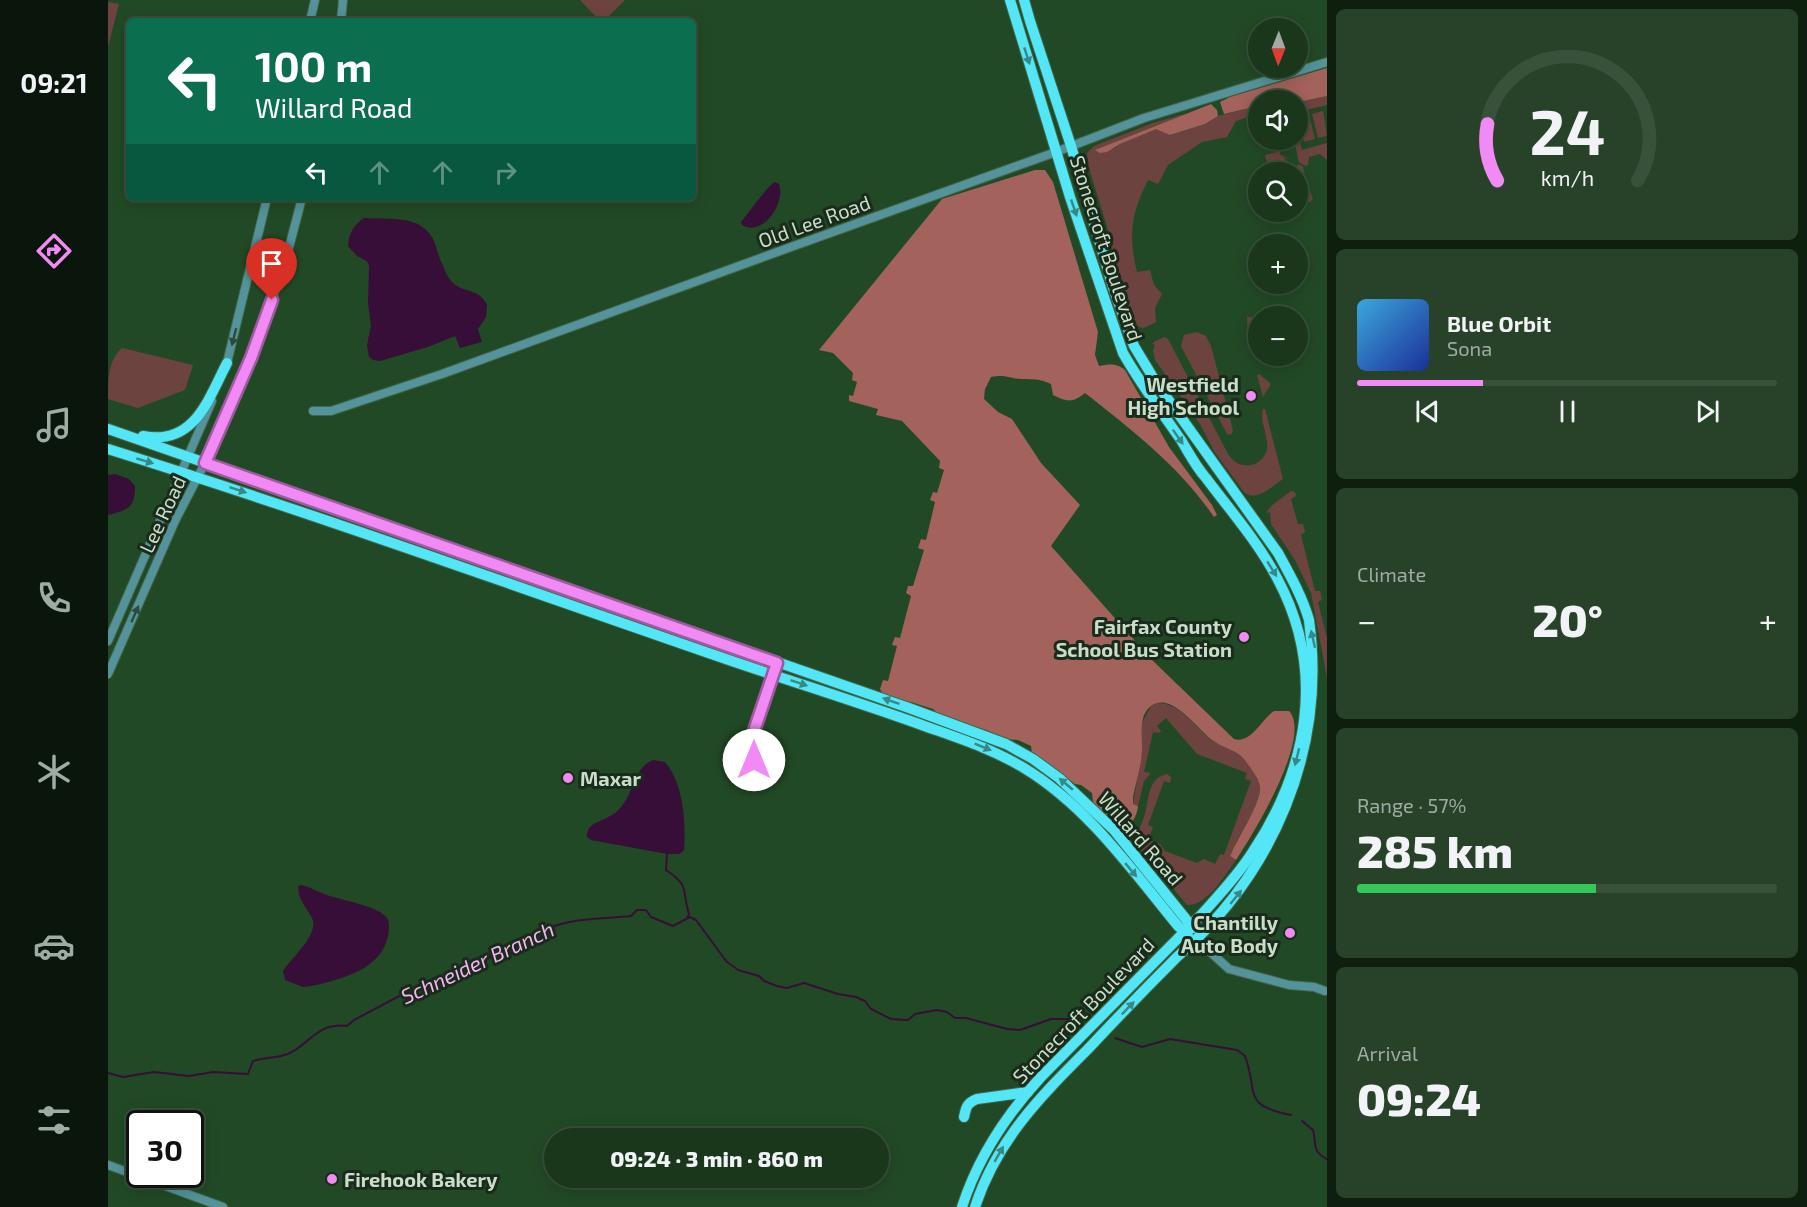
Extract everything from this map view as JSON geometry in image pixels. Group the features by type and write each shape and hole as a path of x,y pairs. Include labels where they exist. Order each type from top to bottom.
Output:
{"main road":[{"name":"Stonecroft Boulevard","path":"962,1207 983,1156 1002,1124 1028,1092 1188,928 1228,885 1251,854 1273,818 1297,759 1304,725 1306,690 1303,657 1296,623 1277,577 1239,521 1207,481 1123,353 1070,197 1010,0"},
{"name":"Stonecroft Boulevard","path":"975,1207 1001,1151 1035,1103 1177,957 1197,940 1230,904 1271,848 1295,803 1308,768 1317,731 1319,682 1316,653 1304,606 1293,580 1278,554 1157,384 1134,346 1084,195 1071,146 1024,0"},
{"path":"108,429 157,438 180,433 202,411 227,363"},
{"name":"Willard Road","path":"108,429 983,734 1006,744 1033,759 1077,793 1114,830 1197,940"},
{"name":"Willard Road","path":"108,449 418,550 1001,754 1027,769 1068,802 1105,838 1188,928"},
{"path":"964,1117 966,1106 976,1099 1028,1092"}],"street":[{"path":"311,18 315,0"},
{"path":"341,18 343,0"},
{"name":"Old Lee Road","path":"313,411 331,411 442,374 1168,110 1327,62"},
{"path":"259,201 262,218"},
{"name":"Lee Road","path":"108,641 183,472 227,363 266,201"},
{"name":"Lee Road","path":"108,674 175,521 205,463 260,335 290,244 301,201"},
{"path":"758,767 752,750 753,734 777,663"},
{"path":"1197,940 1229,969 1289,985 1314,987 1325,991"},
{"path":"108,1165 223,1207"}],"shaded area":[{"path":"580,0 625,0 607,18 597,18"},
{"path":"108,2 119,4 108,47"},
{"path":"1327,68 1327,96 1308,100 1308,90 1253,90 1294,78 1308,78 1308,74"},
{"path":"1248,92 1248,108 1224,114 1220,102"},
{"path":"1327,96 1327,105 1308,110 1308,100"},
{"path":"1211,104 1217,110 1218,116 1205,124 1170,135 1156,129 1107,152 1100,153 1095,150"},
{"path":"1248,108 1248,117 1236,121 1227,137 1202,142 1168,165 1158,184 1148,180 1138,204 1132,236 1137,272 1150,270 1154,285 1162,294 1155,308 1156,322 1144,328 1139,327 1133,322 1116,271 1110,236 1088,165 1087,153 1094,146 1153,123 1188,113 1096,150 1115,148 1156,128 1171,135 1205,124 1218,116"},
{"path":"1323,111 1327,136 1318,138 1312,114"},
{"path":"1308,115 1315,139 1308,141"},
{"path":"1327,143 1327,160 1320,154 1309,157 1308,165 1308,162 1299,162 1296,150 1308,150"},
{"path":"1280,151 1280,154 1288,162 1267,162 1265,155"},
{"path":"1035,170 1045,170 1053,182 1098,332 1095,355 1099,366 1113,365 1125,370 1169,447 1217,515 1214,517 1186,482 1154,450 1085,393 1077,399 1066,400 1053,395 1051,384 1047,382 1000,376 991,377 985,389 984,399 998,412 1012,419 1041,463 1080,505 1051,546 1151,659 1234,739 1240,740 1251,735 1274,711 1289,711 1294,724 1293,741 1287,763 1267,808 1236,860 1230,856 1256,805 1260,790 1259,782 1240,755 1212,740 1172,705 1157,703 1150,707 1143,718 1140,769 1133,797 1133,804 1138,806 1138,809 1128,827 1119,828 1093,802 1092,793 1081,785 1075,784 1032,753 1031,746 939,715 933,709 911,702 902,702 883,694 880,689 883,680 888,681 897,646 892,645 895,637 900,638 911,596 906,593 908,586 913,586 924,550 918,548 921,539 926,540 935,502 930,500 933,492 937,493 944,470 939,468 940,461 902,421 876,415 878,409 849,401 849,395 853,396 857,382 852,380 853,373 833,353 819,350 942,199"},
{"path":"775,182 779,184 779,200 771,216 758,227 750,228 742,225 741,222"},
{"path":"1308,185 1313,199 1309,203 1308,199"},
{"path":"364,218 411,221 426,230 432,237 451,281 462,289 480,296 487,305 486,317 478,329 482,342 460,348 455,336 428,347 380,361 369,357 367,345 371,326 368,303 369,266 367,261 357,256 348,246 352,230"},
{"path":"1197,332 1206,336 1211,346 1233,430 1231,435 1227,434 1181,346 1184,335"},
{"path":"1165,337 1228,454 1238,464 1255,464 1267,451 1262,416 1263,409 1265,409 1283,479 1259,495 1249,495 1244,492 1214,451 1200,424 1155,360 1153,351 1155,345 1152,344"},
{"path":"122,348 193,365 185,390 138,408 108,399 111,365"},
{"path":"1259,374 1271,384 1263,397 1257,375"},
{"path":"115,474 129,479 135,486 134,499 129,507 108,515 108,475"},
{"path":"1291,491 1295,492 1296,496 1291,499 1298,524 1303,524 1305,532 1301,535 1315,591 1320,591 1322,600 1318,602 1327,638 1327,678 1311,593 1295,560 1271,524 1270,512 1266,513 1271,506"},
{"path":"1157,703 1174,707 1188,717 1206,736 1239,755 1250,767 1260,789 1252,813 1230,856 1236,860 1215,888 1194,904 1187,905 1134,842 1153,784 1161,776 1167,774 1171,777 1170,783 1164,781 1148,825 1153,827 1148,840 1160,844 1165,851 1197,863 1204,859 1215,864 1220,854 1224,855 1251,781 1245,779 1247,773 1197,754 1166,718 1157,726 1161,731 1153,732 1144,772 1151,773 1144,781 1138,806 1133,804 1142,752 1140,732 1142,723 1151,706"},
{"path":"653,760 665,762 680,792 685,828 684,851 679,854 667,854 591,840 587,837 591,826 621,807 642,768"},
{"path":"302,885 376,910 387,918 388,936 384,948 369,965 347,976 312,986 303,987 285,980 283,971 312,931 312,918 299,895 298,886"}],"waterway":[{"path":"667,854 666,870 679,881 684,889 689,914 687,918"},
{"name":"Schneider Branch","path":"108,1073 123,1077 154,1072 189,1076 213,1072 248,1074 253,1061 290,1053 326,1028 347,1026 354,1020 422,984 476,964 521,941 536,940 541,937 544,930 587,919 631,916 637,910 646,910 651,917 673,926 690,917 696,920 726,961 738,970 759,976 764,981 777,986 787,988 804,983 856,997 865,1001 871,1009 891,1019 908,1020 915,1014 937,1010 947,1012 955,1018 966,1018 1007,1029 1020,1030 1051,1019 1075,1019"},
{"name":"Schneider Branch","path":"1115,1038 1142,1047 1170,1039 1237,1050 1245,1056 1254,1096 1258,1102 1275,1111 1291,1115"},
{"name":"Schneider Branch","path":"1302,1121 1313,1130 1317,1150 1327,1159"}],"place":[{"name":"Westfield High School","path":"1251,396"},
{"name":"Fairfax County School Bus Station","path":"1244,637"},
{"name":"Maxar","path":"568,778"},
{"name":"Chantilly Auto Body","path":"1290,933"},
{"name":"Firehook Bakery","path":"332,1179"}],"route":[{"path":"272,300 239,388 205,463 777,663 753,734 754,760"}]}
